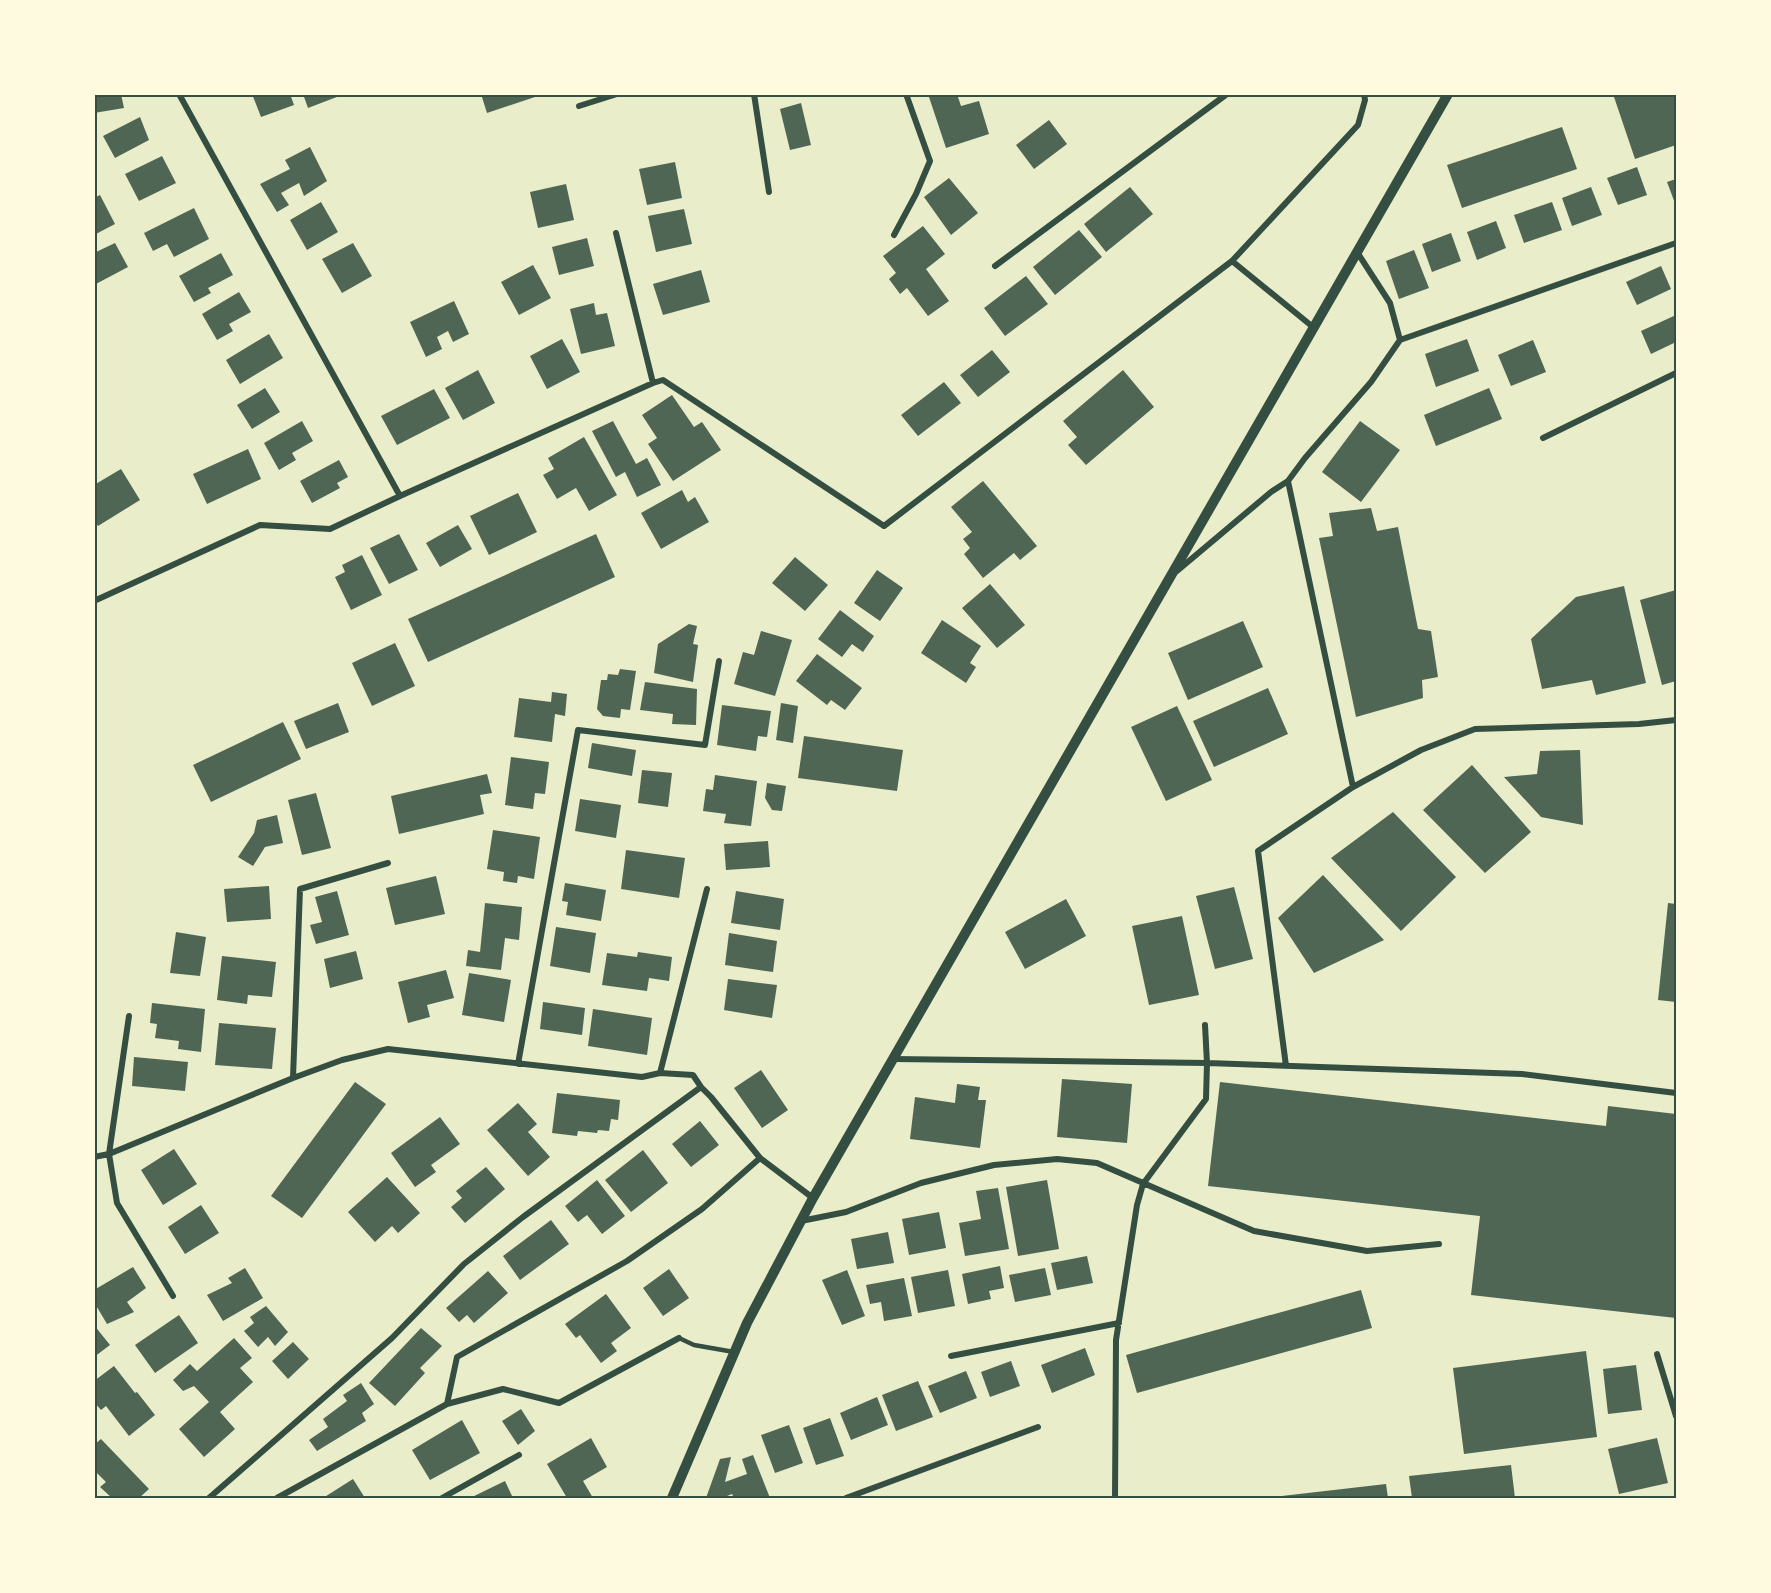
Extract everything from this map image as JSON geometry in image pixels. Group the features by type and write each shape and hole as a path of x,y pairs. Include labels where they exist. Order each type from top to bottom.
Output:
{"street":[{"path":"179,94 400,496"},
{"path":"579,106 617,94"},
{"path":"754,94 769,192"},
{"path":"894,235 916,194 930,161 906,94"},
{"path":"995,266 1227,94"},
{"path":"94,601 260,525 330,530 400,496 663,380 884,526 1232,261 1358,125 1365,94"},
{"path":"672,1498 747,1323 813,1198 1448,94"},
{"path":"616,233 653,383"},
{"path":"1167,580 1271,492 1288,481 1371,382 1400,340 1677,243"},
{"path":"1357,252 1390,303 1400,340"},
{"path":"1232,261 1313,327"},
{"path":"1543,438 1677,373"},
{"path":"1288,481 1353,787"},
{"path":"518,1064 578,730 705,745 719,661"},
{"path":"1286,1066 1258,851 1353,787 1421,750 1475,729 1639,724 1677,720"},
{"path":"293,1078 300,889 388,863"},
{"path":"660,1073 707,889"},
{"path":"129,1016 109,1154 117,1203 173,1296"},
{"path":"1115,1498 1116,1340 1137,1205 1143,1184 1206,1099 1205,1025"},
{"path":"94,1157 109,1154 342,1060 388,1049 642,1077 660,1073 693,1075 760,1158 813,1198"},
{"path":"892,1059 1207,1063 1522,1074 1677,1093"},
{"path":"208,1498 392,1338 464,1264 523,1217 701,1087"},
{"path":"447,1404 457,1357 627,1261 702,1209 760,1158"},
{"path":"801,1221 846,1212 921,1183 994,1165 1057,1159 1097,1163 1254,1231 1367,1251 1438,1244"},
{"path":"951,1356 1119,1323"},
{"path":"277,1498 447,1404 503,1389 559,1403 679,1338"},
{"path":"1657,1354 1677,1416"},
{"path":"846,1498 1038,1427"},
{"path":"442,1498 519,1455"}],"lane":[{"path":"679,1338 694,1345 734,1352"}],"building":[{"path":"94,94 121,94 124,108 94,113"},
{"path":"252,94 290,94 294,105 261,117"},
{"path":"303,94 342,94 342,95 308,108"},
{"path":"481,94 541,94 541,95 487,113"},
{"path":"928,94 957,94 961,106 979,101 989,134 946,148"},
{"path":"1613,94 1673,94 1676,105 1676,145 1635,159"},
{"path":"801,103 811,145 790,150 780,109"},
{"path":"140,117 149,140 115,158 103,136"},
{"path":"1049,120 1067,144 1034,169 1016,145"},
{"path":"1562,127 1577,169 1462,208 1447,165"},
{"path":"310,147 327,181 304,196 299,183 281,193 289,205 277,212 260,184 290,169 285,160"},
{"path":"162,156 176,183 139,201 125,174"},
{"path":"675,162 682,198 647,205 639,169"},
{"path":"1637,167 1647,195 1618,205 1607,178"},
{"path":"949,178 978,213 951,235 924,197"},
{"path":"1676,179 1676,206 1667,182"},
{"path":"566,184 574,220 538,228 530,192"},
{"path":"1130,187 1153,214 1106,252 1084,224"},
{"path":"1591,187 1602,215 1572,226 1562,198"},
{"path":"100,195 115,224 94,235 94,198"},
{"path":"321,202 338,232 307,250 290,220"},
{"path":"1552,202 1562,230 1524,243 1514,215"},
{"path":"194,208 209,239 174,257 167,244 153,251 144,233"},
{"path":"684,209 692,244 656,252 648,216"},
{"path":"1496,221 1506,248 1477,260 1467,232"},
{"path":"923,226 945,254 926,269 949,301 928,316 907,288 900,294 889,279 896,273 883,256"},
{"path":"1079,230 1102,257 1055,295 1033,267"},
{"path":"1451,233 1461,261 1432,272 1422,244"},
{"path":"587,238 594,266 559,275 552,247"},
{"path":"115,243 128,267 94,285 94,253"},
{"path":"353,243 372,276 342,293 322,259"},
{"path":"1414,250 1429,288 1399,299 1386,261"},
{"path":"221,253 233,275 208,288 211,293 194,302 179,276"},
{"path":"533,265 551,298 519,315 501,282"},
{"path":"1661,266 1671,289 1637,305 1626,282"},
{"path":"701,270 710,302 663,315 653,284"},
{"path":"1026,276 1048,304 1005,336 984,308"},
{"path":"239,292 251,312 229,324 233,331 217,340 202,314"},
{"path":"454,301 469,334 453,342 448,331 437,337 442,349 426,357 410,322"},
{"path":"594,303 596,315 607,313 615,346 581,354 570,309"},
{"path":"1676,315 1676,342 1651,354 1641,331"},
{"path":"269,334 283,358 240,384 226,360"},
{"path":"562,339 580,372 547,389 530,356"},
{"path":"1467,339 1479,371 1436,387 1425,354"},
{"path":"1533,340 1546,372 1511,386 1498,355"},
{"path":"992,350 1010,372 978,397 960,375"},
{"path":"478,370 495,403 463,420 445,388"},
{"path":"1123,370 1154,407 1086,465 1068,445 1077,437 1063,421"},
{"path":"944,382 961,403 918,436 901,415"},
{"path":"265,388 280,412 252,429 237,405"},
{"path":"1489,388 1502,419 1436,446 1424,415"},
{"path":"434,389 450,418 397,445 381,416"},
{"path":"672,395 694,427 702,422 721,450 673,481 648,444 657,438 642,415"},
{"path":"302,421 313,441 292,453 296,460 279,470 264,443"},
{"path":"613,421 636,464 647,458 661,485 637,497 625,472 616,477 592,431"},
{"path":"1360,421 1400,450 1361,502 1322,472"},
{"path":"584,437 617,495 589,511 576,488 557,499 543,475 554,469 548,458"},
{"path":"248,449 261,479 207,504 193,474"},
{"path":"339,460 348,477 337,483 340,488 312,503 300,481"},
{"path":"121,469 140,500 98,526 94,520 94,485"},
{"path":"983,481 1037,546 1020,560 1014,553 983,578 964,554 970,548 963,539 972,532 951,507"},
{"path":"682,490 688,502 695,497 709,522 661,549 641,513"},
{"path":"518,493 537,532 489,555 470,516"},
{"path":"1371,508 1377,531 1398,527 1418,629 1431,631 1438,677 1422,680 1423,698 1356,717 1319,538 1333,536 1329,513"},
{"path":"458,525 472,549 440,567 426,543"},
{"path":"399,534 418,570 389,584 370,548"},
{"path":"596,534 615,577 428,662 408,619"},
{"path":"362,555 382,595 351,610 335,577 345,572 342,565"},
{"path":"795,557 828,585 805,611 772,583"},
{"path":"877,570 903,588 880,621 854,603"},
{"path":"990,584 1025,625 997,648 962,608"},
{"path":"1624,586 1646,683 1596,695 1592,680 1542,689 1531,639 1576,597"},
{"path":"1676,590 1676,681 1662,685 1640,600"},
{"path":"840,610 874,636 863,652 852,644 842,657 818,639"},
{"path":"942,620 981,646 970,663 976,667 966,683 921,653"},
{"path":"1243,621 1263,667 1188,700 1168,653"},
{"path":"689,624 697,626 693,644 698,645 693,682 654,673 658,644"},
{"path":"761,631 792,640 775,696 734,684 743,652 754,655"},
{"path":"395,643 415,686 372,706 352,663"},
{"path":"817,654 862,688 845,710 831,700 827,705 796,681"},
{"path":"620,669 636,671 630,710 621,709 620,718 603,716 597,709 601,680 607,680 608,674 618,675"},
{"path":"645,682 697,689 696,725 672,724 673,714 640,710"},
{"path":"1268,688 1288,734 1214,767 1193,721"},
{"path":"552,692 567,694 565,716 555,714 552,742 514,737 519,698 551,702"},
{"path":"338,703 349,732 306,749 294,721"},
{"path":"781,703 798,706 793,743 776,740"},
{"path":"722,705 771,711 767,737 758,736 756,751 717,745"},
{"path":"1177,706 1212,780 1166,801 1131,727"},
{"path":"283,722 301,759 211,802 193,765"},
{"path":"804,736 903,750 897,791 798,778"},
{"path":"592,743 636,750 632,776 588,768"},
{"path":"1580,750 1583,825 1541,817 1504,777 1537,774 1540,751"},
{"path":"511,757 549,762 545,794 535,793 533,809 505,805"},
{"path":"1472,765 1531,832 1485,873 1423,810"},
{"path":"642,770 672,773 668,807 638,803"},
{"path":"487,774 492,793 480,795 484,814 399,834 391,796"},
{"path":"715,775 757,781 751,826 724,823 726,814 703,811 706,789 713,790"},
{"path":"767,783 786,786 782,811 772,810 765,798"},
{"path":"316,793 331,848 302,855 288,800"},
{"path":"580,799 621,805 616,838 575,831"},
{"path":"1393,812 1456,877 1401,931 1331,858"},
{"path":"277,815 283,843 265,847 253,866 238,857 254,833 257,820"},
{"path":"493,830 540,837 534,879 518,876 517,883 503,881 504,872 487,869"},
{"path":"768,841 770,867 726,870 724,844"},
{"path":"626,850 685,858 679,898 621,889"},
{"path":"1323,875 1384,940 1314,973 1278,918"},
{"path":"436,876 445,914 395,925 386,888"},
{"path":"565,883 606,890 601,921 566,915 568,902 562,901"},
{"path":"269,886 271,919 227,922 224,889"},
{"path":"1234,887 1253,959 1215,969 1196,896"},
{"path":"337,891 349,935 316,944 310,925 322,922 315,897"},
{"path":"736,891 784,899 780,930 731,923"},
{"path":"1066,899 1086,936 1025,969 1005,932"},
{"path":"485,903 522,907 519,940 505,938 501,970 466,966 468,950 480,952"},
{"path":"1668,903 1676,904 1676,1002 1658,1000"},
{"path":"1182,916 1199,995 1149,1005 1132,926"},
{"path":"556,927 596,933 590,973 550,966"},
{"path":"176,932 206,937 200,976 170,973"},
{"path":"729,933 777,941 773,972 725,965"},
{"path":"356,951 363,979 330,988 324,959"},
{"path":"638,952 672,957 669,981 649,978 647,991 602,985 607,953 637,957"},
{"path":"222,956 276,962 272,997 248,995 247,1004 217,1000"},
{"path":"446,970 454,998 427,1005 430,1017 408,1023 398,982"},
{"path":"469,973 511,980 504,1022 462,1015"},
{"path":"728,979 777,985 772,1018 724,1010"},
{"path":"543,1002 585,1008 582,1035 540,1029"},
{"path":"152,1003 205,1009 201,1052 178,1049 179,1041 155,1038 157,1024 150,1023"},
{"path":"593,1009 652,1018 647,1055 588,1046"},
{"path":"219,1023 276,1028 272,1069 215,1065"},
{"path":"134,1057 188,1062 185,1091 132,1086"},
{"path":"761,1070 788,1110 762,1128 734,1088"},
{"path":"1062,1079 1132,1084 1127,1143 1057,1137"},
{"path":"355,1082 386,1104 302,1218 271,1196"},
{"path":"1220,1082 1606,1126 1608,1106 1676,1114 1676,1318 1471,1295 1480,1216 1208,1186"},
{"path":"957,1084 980,1087 978,1100 986,1100 980,1148 910,1139 915,1097 955,1103"},
{"path":"557,1093 620,1100 618,1120 611,1119 609,1131 598,1130 597,1133 578,1131 577,1136 552,1133"},
{"path":"518,1103 537,1124 528,1132 550,1157 528,1176 487,1130"},
{"path":"440,1117 460,1144 431,1165 436,1172 415,1187 391,1153"},
{"path":"700,1121 719,1145 691,1167 672,1144"},
{"path":"174,1149 197,1184 163,1205 141,1170"},
{"path":"643,1150 668,1183 631,1212 605,1180"},
{"path":"486,1167 505,1189 465,1223 451,1207 462,1198 456,1191"},
{"path":"387,1177 420,1213 398,1233 392,1226 375,1242 348,1212"},
{"path":"597,1180 625,1216 602,1234 587,1215 578,1222 565,1206"},
{"path":"1047,1180 1059,1249 1018,1256 1006,1187"},
{"path":"998,1188 1009,1249 965,1256 959,1223 981,1219 976,1191"},
{"path":"201,1205 219,1233 185,1254 168,1227"},
{"path":"939,1212 946,1248 909,1255 902,1219"},
{"path":"551,1220 569,1244 520,1280 503,1256"},
{"path":"888,1232 894,1263 857,1269 851,1239"},
{"path":"1087,1256 1093,1283 1057,1290 1051,1263"},
{"path":"1000,1266 1004,1288 989,1291 991,1299 968,1304 962,1274"},
{"path":"133,1267 146,1288 127,1302 134,1312 107,1324 94,1302 94,1290"},
{"path":"245,1268 263,1298 223,1321 207,1295 232,1283 228,1278"},
{"path":"1045,1268 1051,1295 1015,1302 1009,1275"},
{"path":"669,1269 689,1298 663,1316 643,1288"},
{"path":"847,1270 865,1316 842,1325 822,1280"},
{"path":"948,1270 955,1306 918,1313 911,1277"},
{"path":"488,1271 508,1293 474,1323 467,1315 459,1322 446,1308"},
{"path":"904,1278 912,1316 884,1321 881,1302 870,1304 866,1285"},
{"path":"1361,1290 1372,1328 1137,1393 1126,1355"},
{"path":"606,1294 631,1328 611,1343 617,1351 601,1363 580,1335 576,1338 565,1324"},
{"path":"266,1306 288,1332 275,1346 268,1337 258,1347 244,1331 254,1323 250,1317"},
{"path":"179,1315 198,1343 155,1373 135,1345"},
{"path":"94,1325 110,1345 94,1357"},
{"path":"421,1328 442,1346 420,1368 425,1373 395,1406 369,1383"},
{"path":"234,1338 252,1358 240,1368 253,1382 220,1412 235,1429 204,1457 179,1429 209,1402 194,1386 183,1391 173,1380 190,1364 197,1371"},
{"path":"293,1342 309,1359 288,1379 272,1361"},
{"path":"1085,1348 1095,1375 1052,1393 1041,1365"},
{"path":"1586,1351 1597,1437 1464,1454 1453,1368"},
{"path":"1011,1361 1020,1386 990,1397 981,1372"},
{"path":"1636,1365 1642,1410 1608,1414 1603,1369"},
{"path":"114,1366 155,1415 129,1436 106,1406 101,1410 94,1402 94,1381"},
{"path":"966,1371 977,1398 940,1413 928,1386"},
{"path":"918,1381 933,1417 896,1431 882,1395"},
{"path":"361,1383 374,1404 362,1413 366,1421 317,1451 309,1440 328,1427 323,1419 347,1401 343,1395"},
{"path":"877,1397 888,1425 851,1440 840,1413"},
{"path":"521,1409 535,1431 518,1445 502,1421"},
{"path":"830,1418 844,1456 816,1465 803,1428"},
{"path":"462,1420 480,1453 430,1480 412,1450"},
{"path":"789,1425 803,1463 775,1473 761,1435"},
{"path":"591,1438 607,1467 583,1481 593,1498 567,1498 547,1464"},
{"path":"1657,1438 1668,1483 1619,1494 1608,1449"},
{"path":"101,1439 149,1489 139,1498 112,1498 100,1487 106,1482 94,1470 94,1445"},
{"path":"753,1455 770,1498 734,1498 732,1494 722,1498 706,1498 720,1459 731,1457 725,1482 747,1474 742,1459"},
{"path":"1511,1465 1515,1498 1412,1498 1409,1476"},
{"path":"353,1479 365,1498 323,1498"},
{"path":"505,1481 513,1498 470,1498"},
{"path":"1386,1484 1388,1498 1273,1498 1273,1497"}]}
